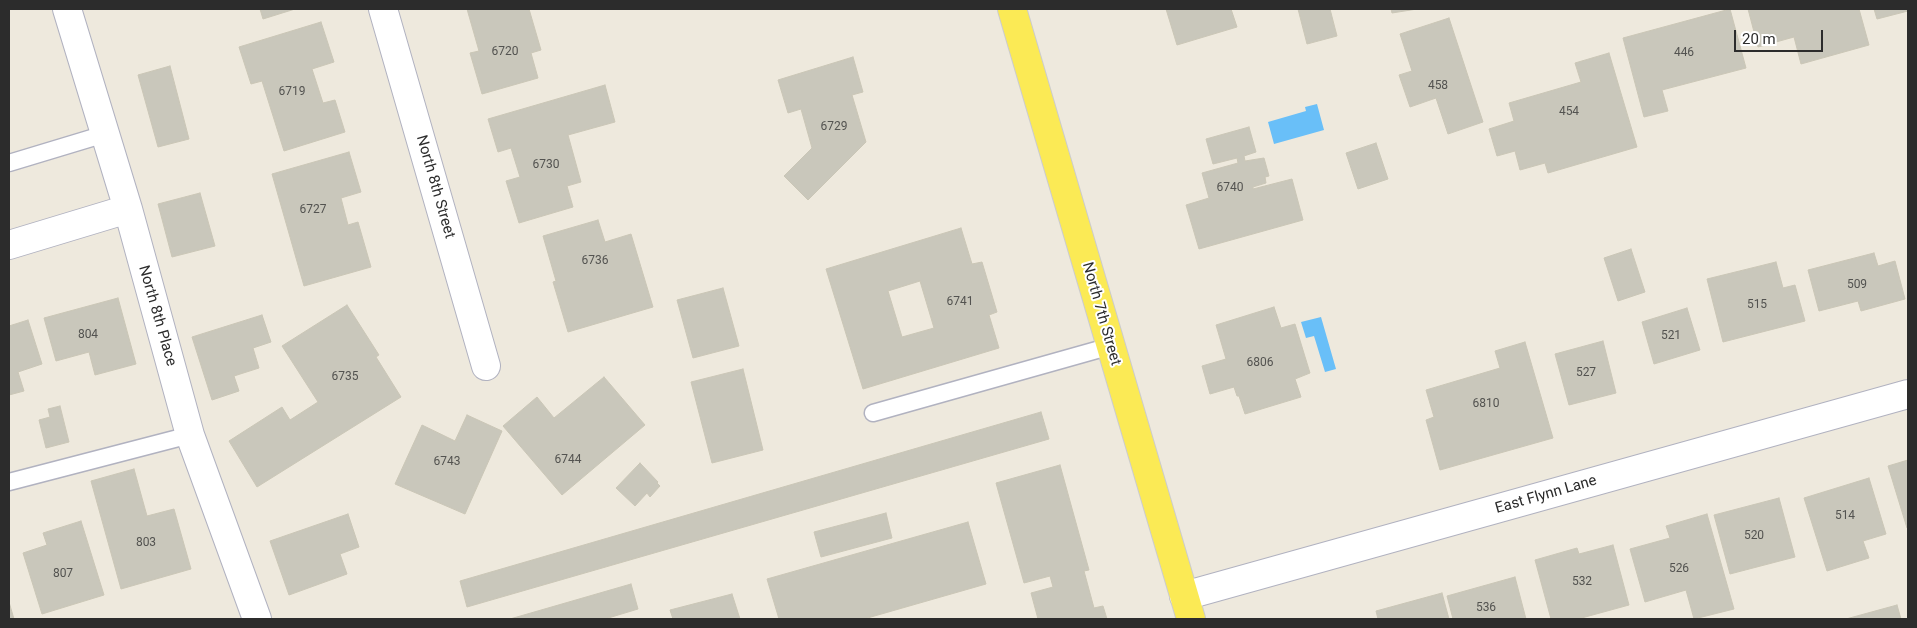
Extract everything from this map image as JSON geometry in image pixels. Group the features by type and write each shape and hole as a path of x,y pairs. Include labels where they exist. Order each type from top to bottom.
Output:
{"main road":[{"name":"North 7th Street","path":"1012,9 1188,608"}],"street":[{"name":"North 8th Place","path":"67,9 128,210 190,435 257,619"},
{"name":"North 8th Street","path":"383,9 486,366"},
{"path":"9,245 128,210"},
{"name":"East Flynn Lane","path":"1188,608 1908,394"}],"lane":[{"path":"9,163 105,134"},
{"path":"873,413 1111,346"},
{"path":"9,482 190,435"}],"water":[{"path":"1317,104 1324,130 1274,144 1268,122 1306,111 1305,107"},
{"path":"1321,317 1336,369 1325,372 1314,336 1306,338 1301,322"}],"building":[{"path":"260,9 295,9 263,19"},
{"path":"467,9 529,9 541,50 531,53 538,78 482,94 470,53 479,51"},
{"path":"1166,9 1231,9 1237,27 1177,45"},
{"path":"1298,9 1330,9 1337,36 1307,44"},
{"path":"1391,9 1417,9 1392,13"},
{"path":"1730,9 1746,68 1662,90 1668,111 1644,117 1623,38"},
{"path":"1748,9 1859,9 1869,45 1801,64 1794,37 1758,47"},
{"path":"1874,9 1908,9 1908,11 1877,19"},
{"path":"1449,18 1483,122 1448,134 1436,98 1410,107 1399,75 1412,71 1400,34"},
{"path":"321,22 334,62 312,69 323,103 335,100 345,132 284,151 262,81 251,84 239,47"},
{"path":"1609,53 1637,147 1548,173 1545,163 1520,170 1515,151 1497,156 1489,129 1514,121 1509,103 1581,82 1575,63"},
{"path":"853,57 863,92 852,95 866,142 808,200 784,176 812,148 801,109 788,113 778,80"},
{"path":"170,66 189,139 158,147 138,75"},
{"path":"605,85 615,122 568,135 581,182 567,186 573,207 519,223 506,181 520,177 511,148 498,152 488,119"},
{"path":"1249,127 1256,152 1244,156 1245,161 1264,158 1269,176 1265,177 1266,183 1253,187 1253,189 1292,179 1303,220 1199,249 1186,205 1209,198 1202,173 1238,163 1237,158 1213,164 1206,139"},
{"path":"1376,143 1388,179 1358,189 1346,153"},
{"path":"349,152 361,192 341,198 348,225 358,222 371,267 304,286 272,174"},
{"path":"200,193 215,246 172,257 158,204"},
{"path":"598,220 605,242 631,234 653,307 568,332 553,282 556,281 543,236"},
{"path":"961,228 972,264 982,262 997,312 989,315 999,348 863,389 826,269","holes":["920,281 934,328 902,337 888,291"]},
{"path":"1631,249 1645,292 1618,301 1604,258"},
{"path":"1874,253 1878,266 1895,261 1905,299 1861,311 1858,301 1819,311 1808,270"},
{"path":"1776,262 1783,288 1795,285 1805,321 1723,342 1707,279"},
{"path":"723,288 739,346 693,358 677,300"},
{"path":"118,298 136,364 95,375 89,352 56,361 44,318"},
{"path":"347,305 379,355 376,357 401,397 257,487 229,441 282,407 290,420 318,402 282,346"},
{"path":"1274,307 1281,328 1295,324 1310,373 1295,379 1301,397 1245,414 1234,387 1210,394 1202,366 1226,359 1216,325"},
{"path":"1687,308 1700,350 1654,364 1642,322"},
{"path":"262,315 271,342 253,348 259,368 234,376 239,391 212,400 192,337"},
{"path":"28,320 42,364 18,372 24,391 9,395 9,326"},
{"path":"1603,341 1616,393 1569,405 1555,354"},
{"path":"1525,342 1553,438 1440,470 1426,420 1434,417 1426,390 1500,368 1495,351"},
{"path":"743,369 763,450 712,463 691,382"},
{"path":"604,377 645,425 562,495 503,426 537,397 554,418"},
{"path":"60,406 69,442 46,448 39,420 50,417 48,409"},
{"path":"1041,412 1049,439 467,607 460,581"},
{"path":"467,415 502,431 465,514 395,484 422,425 455,441"},
{"path":"1908,460 1908,528 1907,528 1888,466"},
{"path":"640,463 660,486 650,497 647,493 635,506 616,488"},
{"path":"1060,465 1089,570 1084,571 1094,608 1103,606 1107,619 1038,619 1031,593 1053,587 1050,576 1024,583 996,483"},
{"path":"134,469 147,516 174,509 191,569 121,589 91,481"},
{"path":"1869,478 1886,534 1863,541 1869,558 1827,571 1804,498"},
{"path":"1779,498 1795,557 1730,574 1714,515"},
{"path":"886,513 892,538 821,557 814,532"},
{"path":"348,514 359,547 340,554 347,574 289,595 270,541"},
{"path":"1707,514 1734,609 1694,619 1686,590 1645,602 1630,549 1670,538 1666,526"},
{"path":"81,521 104,595 42,614 23,553 47,545 43,533"},
{"path":"968,522 986,584 864,619 779,619 767,579"},
{"path":"1613,545 1629,605 1578,619 1551,619 1535,560 1577,548 1579,554"},
{"path":"1515,577 1526,619 1453,619 1447,596"},
{"path":"631,584 638,609 605,619 510,619"},
{"path":"1442,593 1449,619 1378,619 1376,611"},
{"path":"732,594 740,619 673,619 670,610"},
{"path":"9,602 14,619 9,619"},
{"path":"1897,605 1901,619 1846,619"}]}
